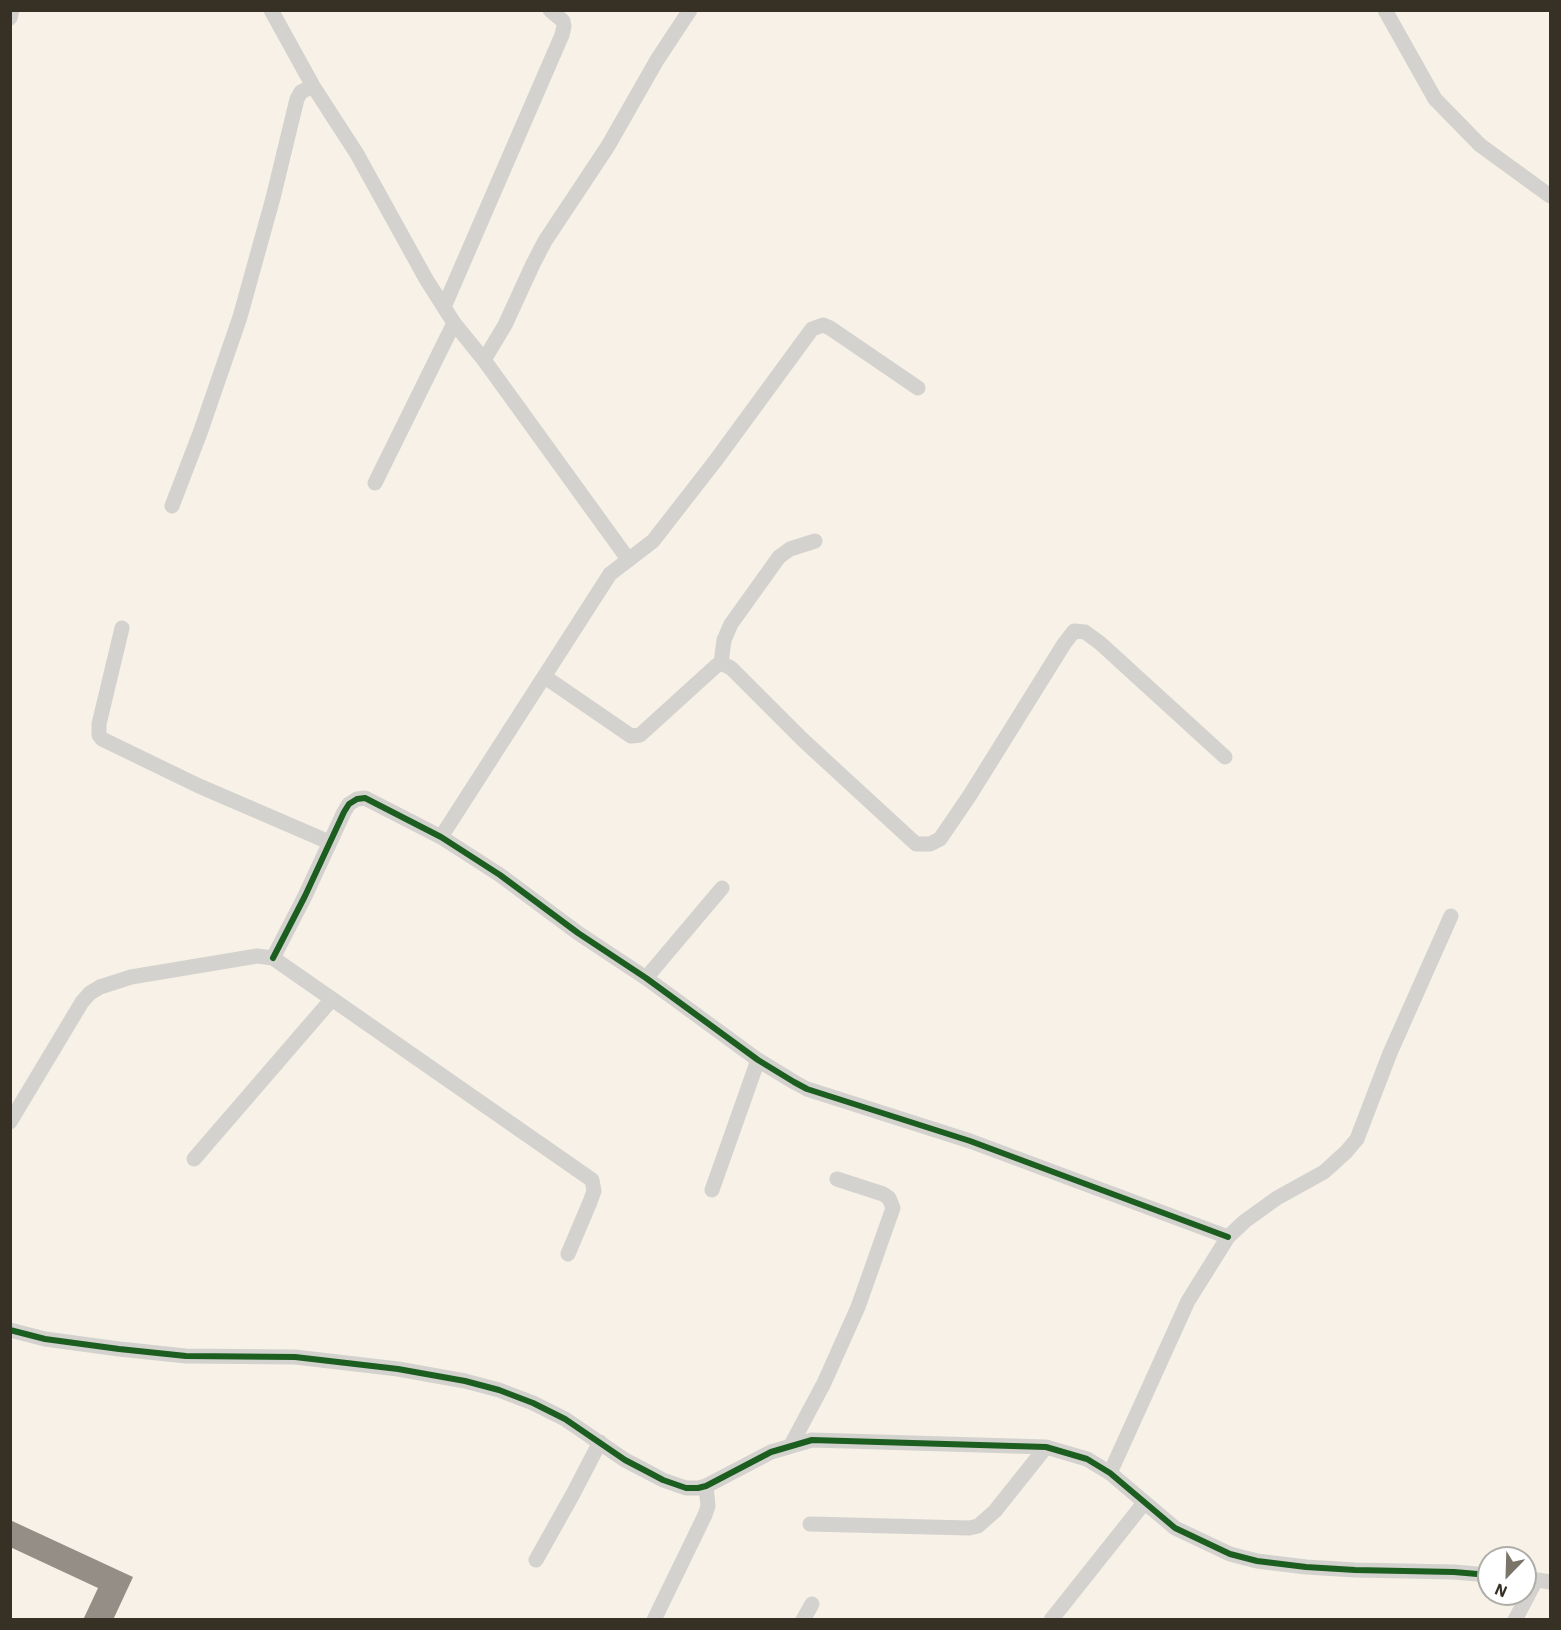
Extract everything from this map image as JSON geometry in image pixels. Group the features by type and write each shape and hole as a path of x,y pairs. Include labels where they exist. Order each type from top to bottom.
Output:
{"street":[{"path":"10,18 12,10"},
{"path":"271,10 313,86 357,154 415,260 454,323 484,360 628,559"},
{"path":"444,307 561,35 563,21 550,10"},
{"path":"484,360 496,342 545,241 608,146 657,60 690,10"},
{"path":"1385,10 1435,99 1480,145 1551,196"},
{"path":"172,506 240,317 273,198 297,99 302,92 313,86"},
{"path":"375,483 454,323"},
{"path":"441,837 610,574 653,540 716,460 812,329 823,325 830,328 918,388"},
{"path":"544,677 622,730 637,736 721,663 724,640 731,624 779,557 790,549 815,541"},
{"path":"122,628 99,724 99,735 102,739 190,782 329,842"},
{"path":"721,663 731,668 803,740 916,844 930,844 940,839 1074,631 1085,632 1100,643 1225,756"},
{"path":"273,958 344,812 349,804 364,798 441,837 500,874 758,1060 807,1089 970,1141 1228,1237"},
{"path":"646,978 722,888"},
{"path":"1110,1473 1188,1301 1228,1237 1245,1221 1277,1198 1324,1172 1357,1139 1390,1053 1451,916"},
{"path":"10,1122 82,1002 90,993 100,987 131,977 257,956 273,958 592,1180 594,1191 568,1254"},
{"path":"194,1159 332,999"},
{"path":"712,1190 758,1060"},
{"path":"791,1445 824,1383 858,1307 893,1208 889,1198 883,1194 837,1179"},
{"path":"10,1330 56,1341 131,1350 186,1356 295,1357 398,1369 465,1381 499,1390 533,1403 565,1419 625,1460 663,1480 686,1488 706,1486 771,1452 812,1440 1046,1447 1087,1459 1110,1473 1175,1528 1230,1554 1257,1561 1355,1570 1477,1574"},
{"path":"536,1560 600,1442"},
{"path":"810,1524 969,1528 978,1526 996,1511 1046,1447"},
{"path":"654,1620 705,1515 708,1506 706,1486"},
{"path":"1051,1620 1144,1503"},
{"path":"803,1620 812,1604"},
{"path":"1515,1620 1523,1606"}],"building":[{"path":"10,1520 133,1577 113,1620 83,1620 98,1588 10,1547"}],"cycle path":[{"path":"273,958 344,812 349,804 357,799 365,798 441,837 500,875 758,1060 807,1089 970,1141 1228,1237"},
{"path":"10,1330 45,1339 119,1349 186,1356 295,1357 398,1369 465,1381 499,1390 533,1403 565,1419 625,1460 663,1480 686,1488 706,1486 771,1452 812,1440 1046,1447 1087,1459 1110,1473 1175,1528 1230,1554 1257,1561 1306,1567 1477,1574"}]}
